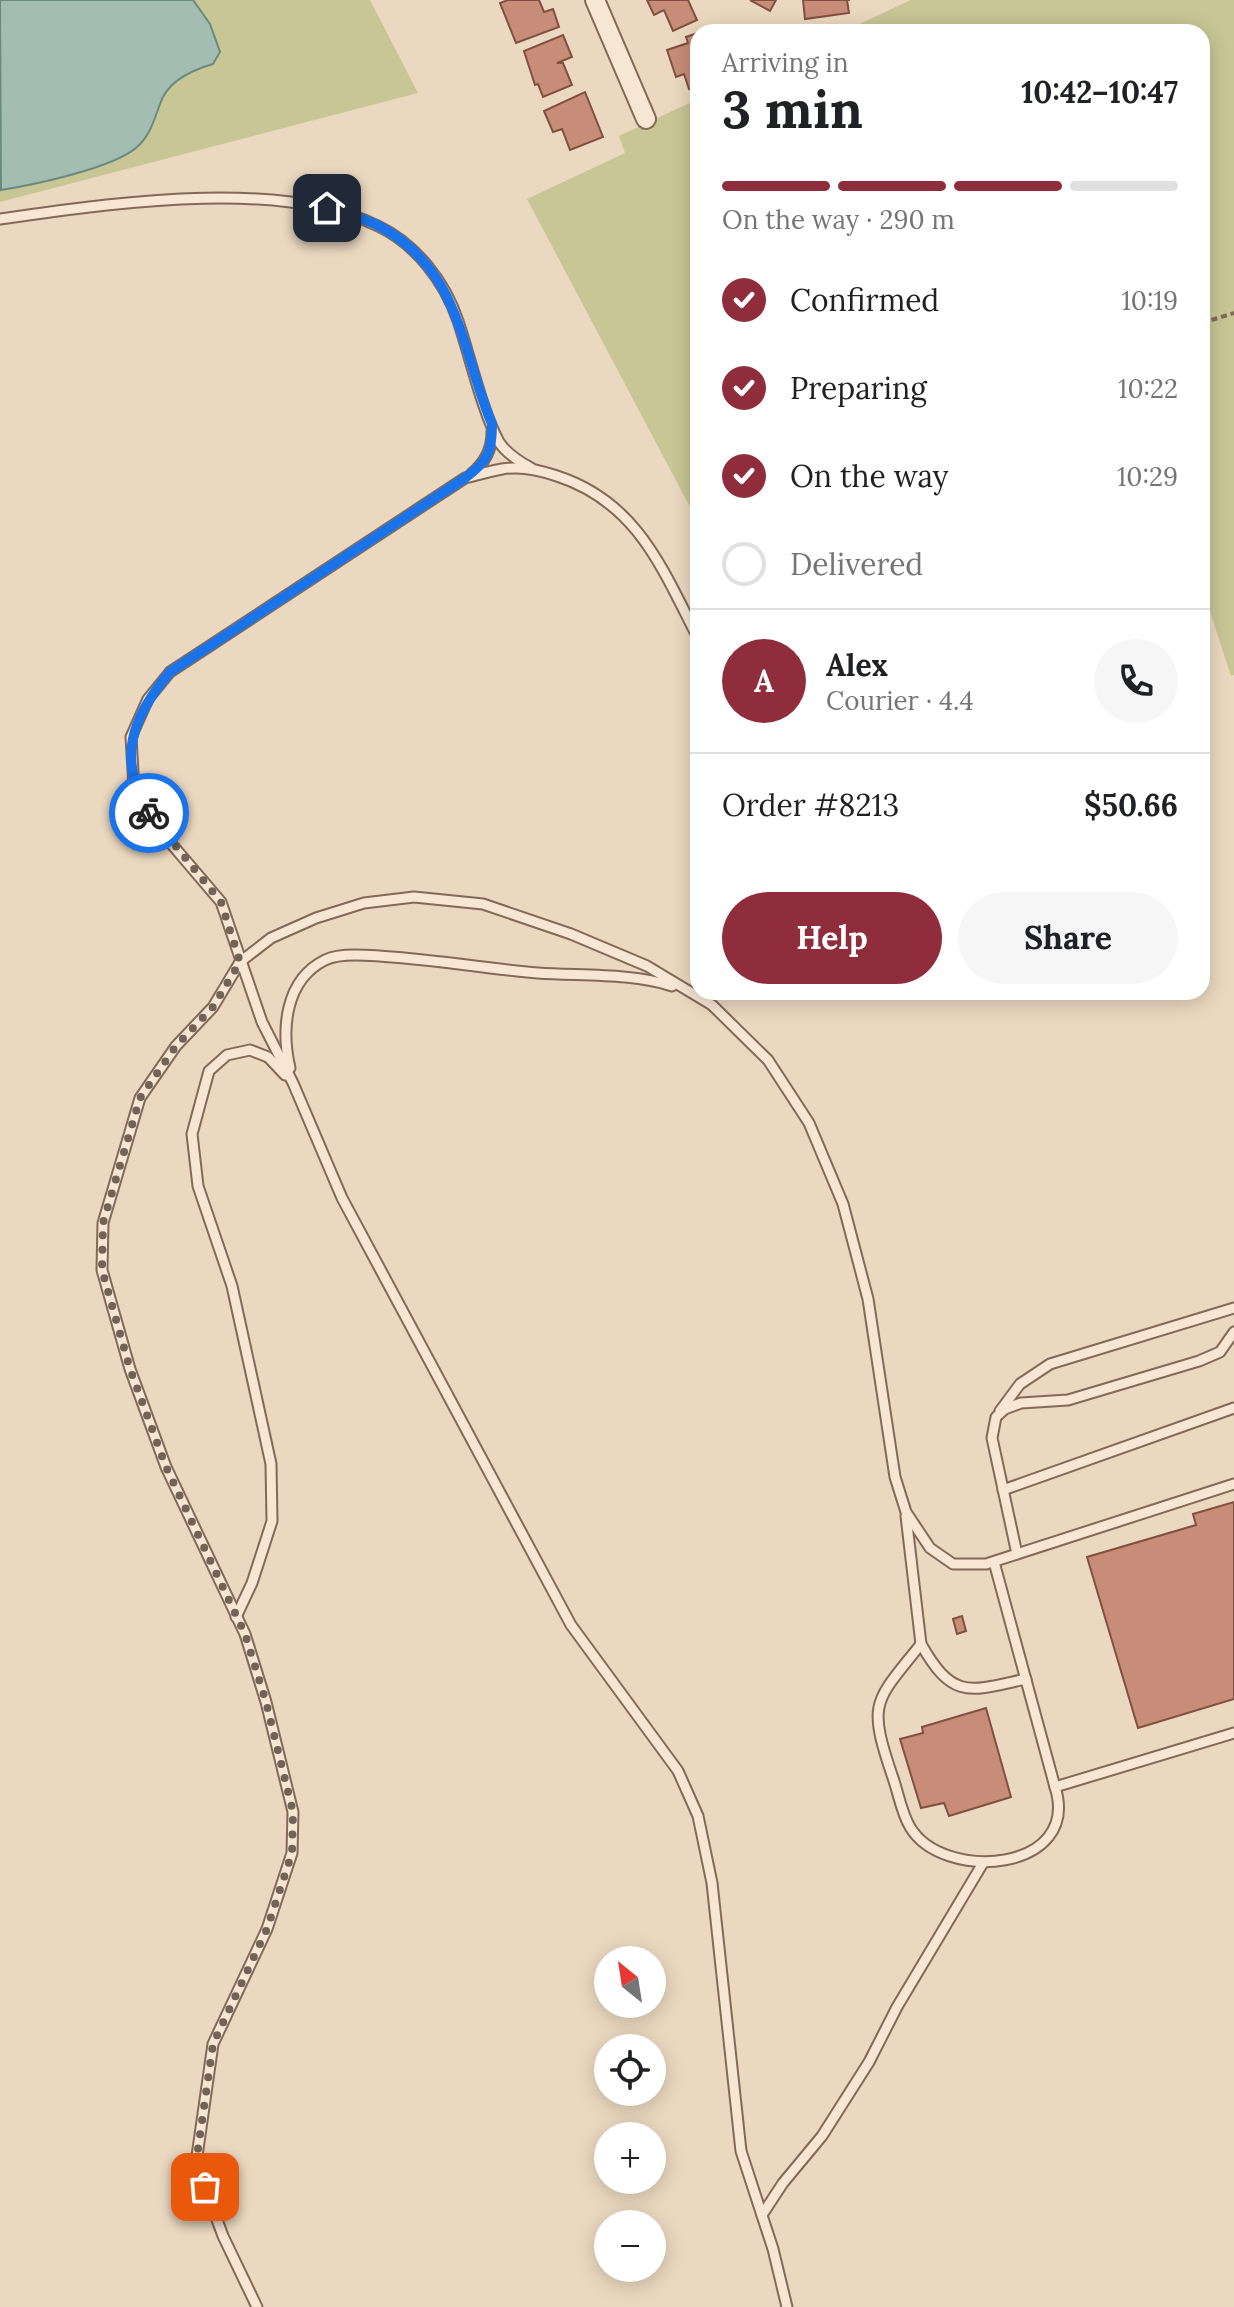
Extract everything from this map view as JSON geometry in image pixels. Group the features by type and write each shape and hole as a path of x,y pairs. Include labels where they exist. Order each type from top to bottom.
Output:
{"street":[{"path":"595,0 646,119"}],"lane":[{"path":"0,219 109,204 252,199 327,208 380,226 421,257 450,297 500,444 534,470"},
{"path":"492,424 492,442 484,464 170,672 148,699 131,737 134,789 157,827 221,902 262,1022 293,1083 342,1198 571,1625 678,1771 698,1816 712,1883 741,2151 787,2307"},
{"path":"465,478 504,468 534,470 583,484 631,521 655,553 690,622"},
{"path":"257,2307 223,2236 196,2163 213,2044 267,1929 292,1853 293,1812 266,1702 236,1617 166,1467 130,1369 102,1270 103,1223 140,1098 176,1046 213,1007 240,962 271,938 316,918 364,903 414,897 483,904 556,929 647,966 689,991"},
{"path":"293,1083 286,1051 286,1020 293,992 310,970 327,959 352,954 597,978 631,978 689,991"},
{"path":"704,1000 768,1060 809,1123 843,1204 868,1299 895,1477 906,1512 921,1644 952,1684 976,1690 1026,1679"},
{"path":"236,1617 252,1583 272,1521 271,1464 232,1286 198,1186 192,1134 209,1071 227,1055 250,1050 268,1057 293,1083"},
{"path":"1017,1554 992,1438 996,1417 1020,1384 1033,1372 1050,1364 1234,1308"},
{"path":"996,1417 1005,1409 1021,1403 1068,1400 1199,1361 1220,1352 1234,1332"},
{"path":"1003,1490 1234,1408"},
{"path":"906,1512 930,1548 953,1564 994,1562 1234,1484"},
{"path":"921,1644 888,1685 877,1706 877,1730 910,1827 923,1841 956,1858 983,1863 1006,1860 1044,1843 1059,1814 1060,1802 994,1562"},
{"path":"1055,1787 1234,1733"},
{"path":"762,2215 783,2183 822,2136 869,2062 897,2007 983,1863"}],"path":[{"path":"1210,320 1234,313"}],"shaded area":[{"path":"0,0 370,0 418,93 0,202"},
{"path":"0,0 193,0 210,24 220,52 213,64 189,73 168,89 145,138 126,155 72,174 1,190"},
{"path":"911,0 1234,0 1234,675 1231,676 1210,612 1210,24 859,24"},
{"path":"690,103 690,507 527,199 625,153 619,136"}],"building":[{"path":"539,0 544,12 553,9 559,27 516,43 500,3"},
{"path":"647,0 688,0 697,20 673,31 664,10 654,15"},
{"path":"750,0 776,0 770,11"},
{"path":"803,0 847,0 849,13 805,19"},
{"path":"563,35 572,57 557,63 563,63 572,85 543,97 538,84 535,85 524,51"},
{"path":"690,36 689,89 684,74 676,77 667,50 688,43 686,37"},
{"path":"585,92 603,137 570,150 562,129 553,132 544,111"},
{"path":"1234,1502 1234,1699 1138,1728 1087,1557 1196,1525 1193,1514"},
{"path":"962,1616 966,1631 957,1634 953,1619"},
{"path":"986,1708 1011,1797 949,1816 944,1803 921,1808 900,1739 923,1733 922,1727"}],"way so far":[{"path":"149,813 157,827 221,902 240,962 213,1007 176,1046 140,1098 103,1223 102,1270 130,1369 166,1467 245,1634 266,1702 293,1812 292,1853 267,1929 213,2044 196,2163 205,2187"}],"route":[{"path":"149,813 134,789 131,737 148,699 170,672 465,478 484,464 492,442 492,424 450,297 421,257 380,226 327,208"}]}
